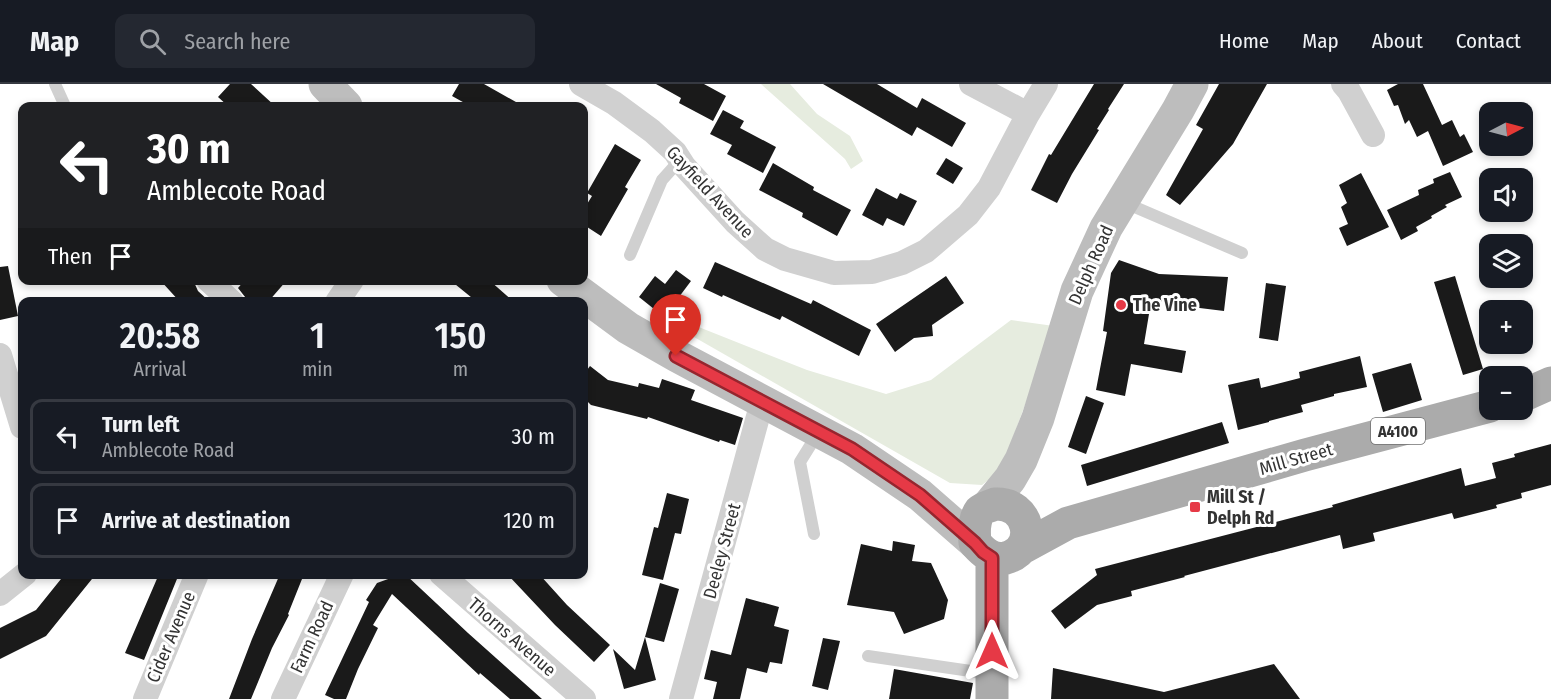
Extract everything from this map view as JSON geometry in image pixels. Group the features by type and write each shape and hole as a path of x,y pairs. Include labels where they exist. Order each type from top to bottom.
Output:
{"main road":[{"path":"1533,391 1551,383"},
{"name":"Mill Street","path":"1007,536 1068,524 1305,455 1479,409"},
{"name":"A4100","path":"984,509 1001,504 1011,506 1007,536"},
{"path":"992,687 1007,536"}],"street":[{"path":"325,84 342,102"},
{"name":"Gayfield Avenue","path":"582,84 614,103 652,131 675,152 684,166 735,222 765,249 785,259 834,273 872,272 902,263 926,251 968,215 989,188 1046,84"},
{"path":"971,84 1028,114"},
{"name":"Delph Road","path":"984,509 1010,479 1021,460 1038,418 1077,291 1106,228 1178,110 1191,84"},
{"path":"1350,86 1373,135"},
{"path":"213,285 227,297"},
{"path":"570,285 587,297"},
{"path":"588,298 628,327 676,356 852,449 920,495 1007,536"},
{"path":"6,352 18,408"},
{"name":"Deeley Street","path":"681,699 762,402"},
{"name":"Delph Road","path":"1007,536 1021,460"},
{"path":"920,495 984,509"},
{"path":"0,594 19,579"},
{"name":"Cider Avenue","path":"145,699 195,579"},
{"name":"Farm Road","path":"283,699 340,579"},
{"name":"Thorns Avenue","path":"447,579 584,699"}],"lane":[{"path":"55,84 63,102"},
{"path":"630,255 662,180 680,160"},
{"path":"1122,201 1242,253"},
{"path":"814,534 800,462 818,432"},
{"path":"868,656 992,687"}],"shaded area":[{"path":"761,84 790,84 817,114 850,136 863,161 851,169 845,159"},
{"path":"676,318 807,370 886,394 931,380 1011,320 1054,326 1001,470 982,485 950,483 673,325"}],"building":[{"path":"230,84 251,84 271,102 224,102 218,97"},
{"path":"459,84 484,84 516,102 463,102 452,96"},
{"path":"656,84 704,84 726,96 713,121 679,103 681,98"},
{"path":"823,84 877,84 917,108 922,98 966,123 952,147 917,127 912,136"},
{"path":"1094,84 1124,84 1057,203 1031,190 1049,154 1051,155"},
{"path":"1219,84 1267,84 1233,144 1180,205 1166,195 1203,129 1196,125"},
{"path":"1398,84 1423,84 1442,125 1452,120 1460,137 1464,134 1473,152 1443,166 1428,131 1417,137 1409,120 1405,124 1398,105 1394,106 1387,90"},
{"path":"723,110 744,121 740,128 776,147 763,173 727,154 732,145 710,134"},
{"path":"615,144 641,160 625,187 628,189 601,236 588,228 588,202 592,196 588,191"},
{"path":"946,158 963,168 953,184 936,174"},
{"path":"773,163 814,187 813,190 851,210 837,236 802,217 803,213 759,190"},
{"path":"1450,172 1462,197 1445,205 1447,207 1416,227 1418,231 1401,240 1387,210 1419,195 1418,190 1434,183 1433,179"},
{"path":"1361,173 1389,227 1347,246 1339,228 1348,224 1341,207 1347,203 1339,185"},
{"path":"876,188 897,199 900,193 917,201 904,226 887,218 883,226 862,215"},
{"path":"1119,260 1159,274 1228,277 1224,311 1151,302 1144,344 1186,351 1182,373 1131,364 1125,396 1096,390 1107,332 1103,331 1111,273"},
{"path":"715,262 811,304 813,300 871,330 859,356 782,316 780,320 703,288"},
{"path":"8,266 18,316 0,320 0,267"},
{"path":"676,270 691,281 664,317 639,297 655,276 665,284"},
{"path":"946,276 964,303 932,325 933,336 914,338 895,352 876,324"},
{"path":"1455,276 1482,366 1479,366 1479,370 1463,375 1434,282"},
{"path":"1266,283 1286,286 1278,341 1259,338"},
{"path":"165,285 195,285 205,297 175,297"},
{"path":"241,285 283,285 272,297 245,297 238,288"},
{"path":"456,285 495,285 508,297 471,297"},
{"path":"1360,356 1367,387 1334,394 1334,396 1301,405 1303,412 1238,430 1228,385 1259,378 1261,388 1300,378 1299,372"},
{"path":"1411,363 1422,400 1383,412 1372,374"},
{"path":"590,366 608,380 638,387 639,383 659,388 662,379 695,390 691,400 743,418 735,445 720,440 719,442 648,417 647,419 591,405 588,402 588,369"},
{"path":"1086,396 1104,403 1086,454 1068,447"},
{"path":"1222,422 1229,443 1087,486 1081,465"},
{"path":"1551,444 1551,485 1521,493 1522,498 1496,505 1497,508 1454,519 1452,513 1373,533 1375,541 1343,549 1340,535 1184,576 1131,591 1132,596 1097,605 1065,629 1051,611 1097,575 1095,569 1333,507 1332,505 1461,468 1465,486 1496,478 1492,463 1515,457 1514,454"},
{"path":"667,493 689,499 681,534 675,533 663,580 642,575 654,527 658,528"},
{"path":"893,541 915,545 912,561 931,563 948,600 944,619 904,634 894,612 847,605 861,544 892,551"},
{"path":"61,579 92,579 46,636 0,659 0,628 36,610"},
{"path":"157,579 177,579 144,660 125,653"},
{"path":"278,579 302,579 289,615 272,648 251,699 229,699"},
{"path":"388,579 410,579 542,699 510,699 480,673 479,675 392,594 373,625 378,628 346,699 334,699 325,695 369,602 366,600 377,583"},
{"path":"512,579 544,579 567,605 610,645 594,662"},
{"path":"660,583 679,589 664,642 645,637"},
{"path":"746,598 779,607 774,626 789,630 782,664 770,662 767,673 747,668 740,699 713,699 717,682 704,679 711,650 731,655"},
{"path":"645,637 656,680 624,689 613,649 635,670"},
{"path":"823,638 840,641 828,690 812,686"},
{"path":"1274,664 1300,699 1051,699 1053,668 1164,692"},
{"path":"894,669 973,683 970,699 889,699"}],"place":[{"name":"The Vine","path":"1121,305"},
{"name":"Mill St / Delph Rd","path":"1195,507"}],"route":[{"path":"676,356 852,449 920,495 992,558 992,651"}]}
